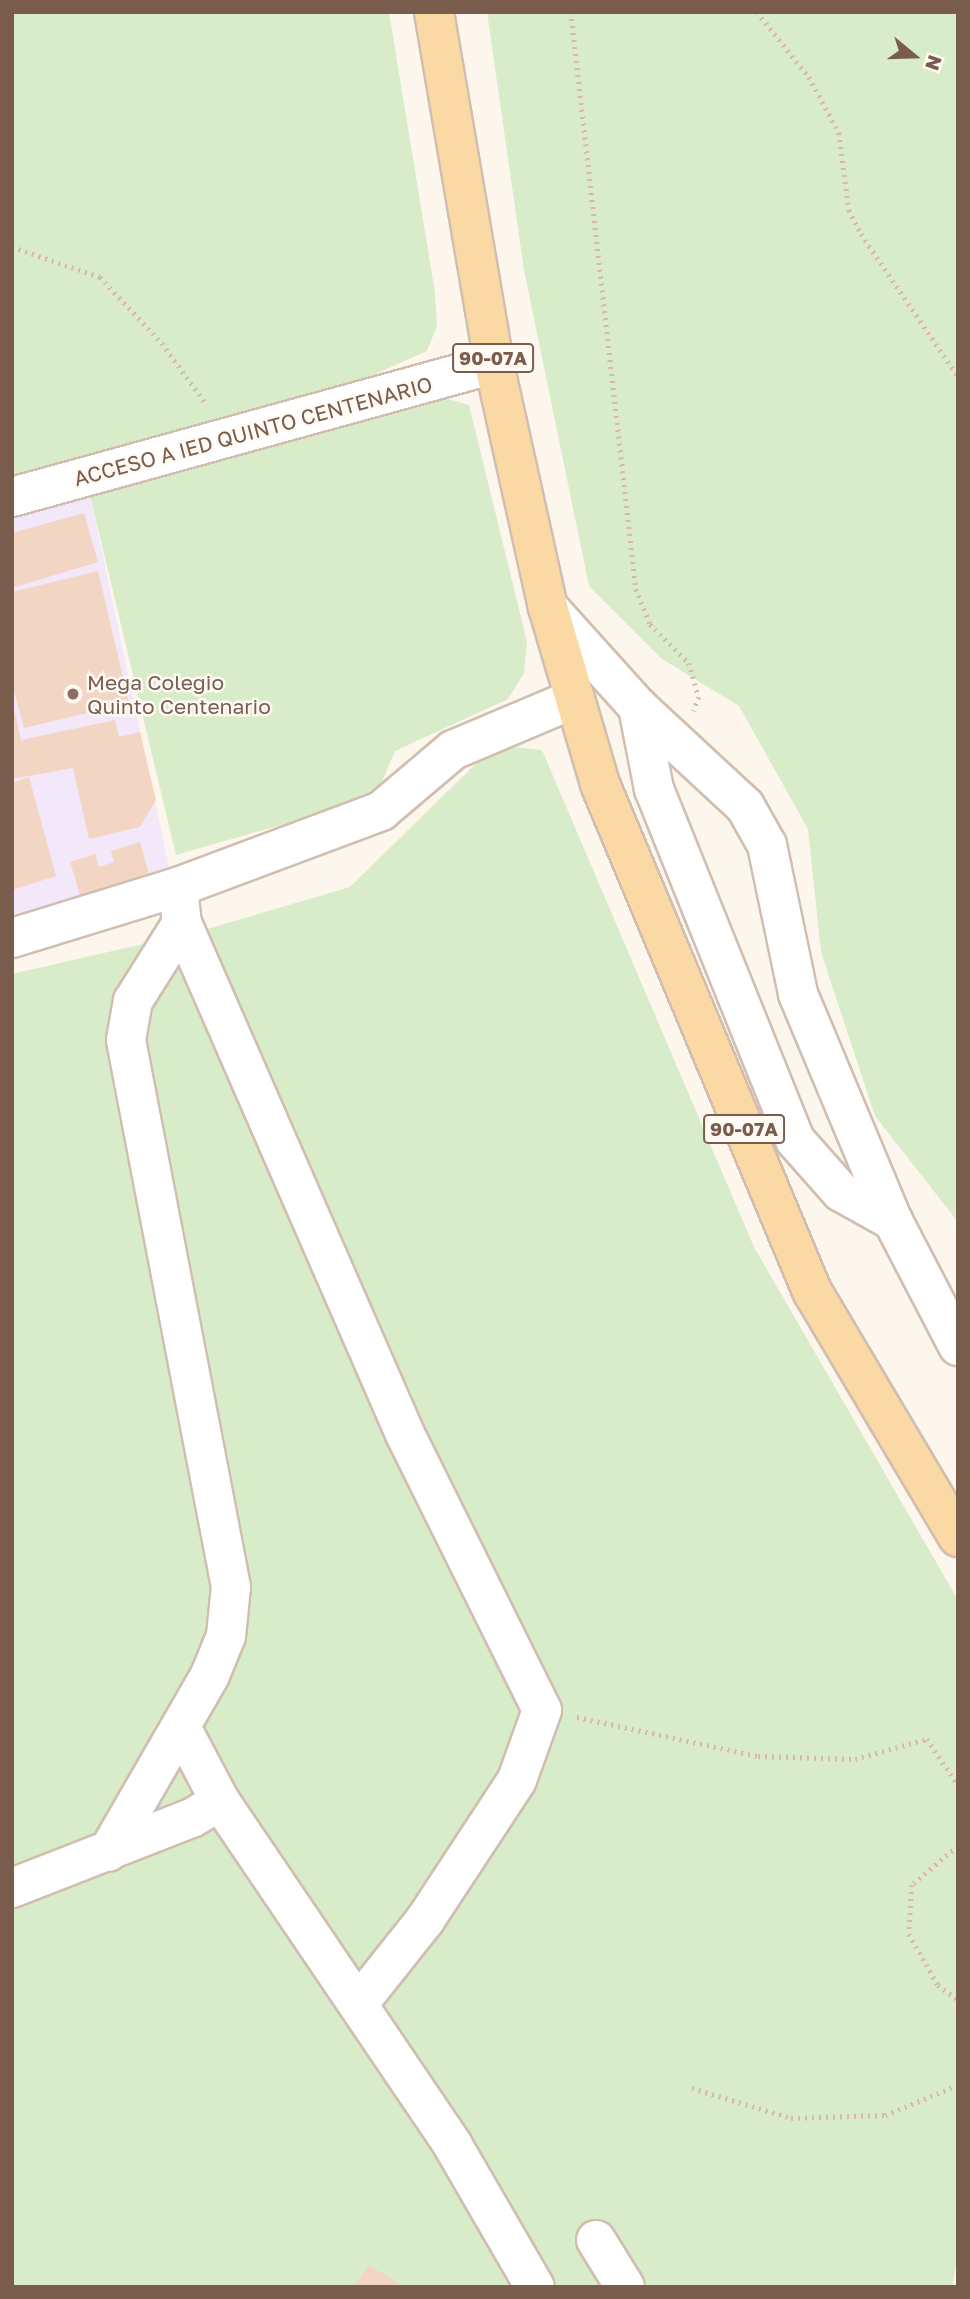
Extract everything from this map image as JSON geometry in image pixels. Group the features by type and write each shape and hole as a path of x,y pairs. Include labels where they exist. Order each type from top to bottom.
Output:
{"main road":[{"name":"90-07A","path":"434,12 494,364 548,607 600,784 812,1291 958,1537"}],"street":[{"name":"ACCESO A IED QUINTO CENTENARIO","path":"12,497 494,364"},
{"path":"548,607 638,708 745,806 766,845 797,993 892,1221 958,1346"},
{"path":"12,938 180,905 381,811 453,750 573,699"},
{"path":"638,708 654,789 795,1140 833,1185 892,1221"},
{"path":"180,905 405,1434 542,1710 517,1780 425,1920 359,2004"},
{"path":"108,1852 183,1731 226,1636 231,1587 126,1040 133,1001 180,905"},
{"path":"183,1731 220,1801 359,2004 535,2287"},
{"path":"12,1888 108,1852 220,1801"},
{"path":"596,2240 625,2287"}],"path":[{"path":"571,12 636,589 650,625 689,663 699,697 682,750"},
{"path":"757,12 809,77 839,132 849,210 861,234 958,376"},
{"path":"12,247 100,277 162,343 229,437"},
{"path":"542,1710 758,1756 855,1759 927,1739 958,1785"},
{"path":"958,1846 912,1885 909,1934 938,1985 958,2000"},
{"path":"692,2088 791,2118 885,2115 958,2085"}],"shaded area":[{"name":"Mega Colegio Quinto Centenario","path":"89,491 171,876 12,920 12,513"}],"green space":[{"path":"12,12 389,12 435,293 437,326 427,351 355,383 12,484"},
{"path":"487,12 958,12 958,1222 875,1116 821,952 808,829 739,706 662,659 589,586 524,270"},
{"path":"438,396 469,405 527,642 524,673 508,699 395,751 375,798 176,855 89,491"},
{"path":"495,745 542,750 754,1247 958,1600 958,2254 952,2287 12,2287 12,974 204,930 350,887"}],"building":[{"path":"84,513 98,562 12,588 12,533"},
{"path":"98,571 129,703 24,728 12,683 12,592"},
{"path":"12,700 21,740 115,720 119,737 140,732 156,800 140,827 89,839 73,768 12,779"},
{"path":"29,777 56,876 12,890 12,783"},
{"path":"140,842 150,878 81,898 70,862 95,854 99,867 114,862 111,851"},
{"path":"369,2265 404,2287 354,2287"}],"place":[{"name":"Mega Colegio Quinto Centenario","path":"73,694"}]}
